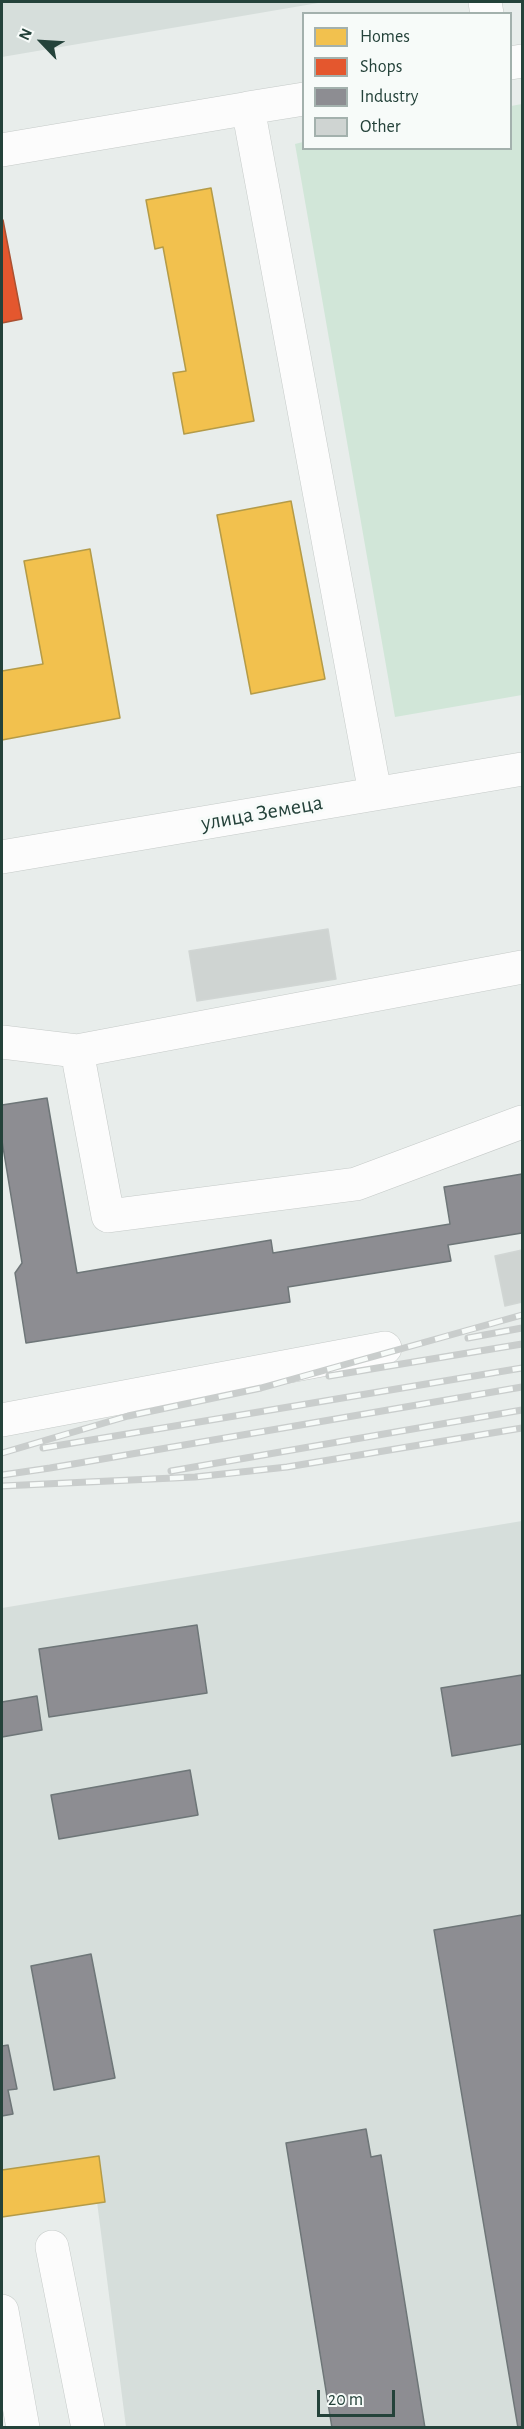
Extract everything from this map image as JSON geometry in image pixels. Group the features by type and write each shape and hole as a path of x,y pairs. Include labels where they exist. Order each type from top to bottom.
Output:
{"street":[{"path":"2,150 302,99"},
{"path":"250,108 248,108 250,120 375,793"},
{"name":"улица Земеца","path":"2,857 522,769"},
{"path":"2,1042 77,1051 522,967"},
{"path":"77,1051 108,1216 356,1184 522,1122"},
{"path":"2,1420 385,1348"},
{"path":"51,2247 88,2427"},
{"path":"2,2312 23,2427"}],"shaded area":[{"path":"2,2 324,2 2,57"},
{"path":"522,1521 522,2427 126,2427 96,2194 2,2210 2,1608"}],"green space":[{"path":"522,104 522,695 395,717 295,144 302,142 302,150 512,150 512,106"}],"building: Homes":[{"path":"211,188 254,421 184,434 173,373 186,371 163,247 155,249 146,200"},
{"path":"291,501 325,679 251,694 217,515"},
{"path":"90,549 120,718 2,740 2,671 43,664 24,561"},
{"path":"99,2156 105,2202 2,2217 2,2170"}],"building: Shops":[{"path":"2,221 22,319 2,323"}],"building: Industry":[{"path":"47,1098 77,1273 271,1240 273,1253 450,1224 444,1187 522,1174 522,1233 448,1245 451,1261 288,1287 290,1302 26,1343 15,1273 22,1263 2,1141 2,1105"},
{"path":"197,1625 207,1693 49,1717 39,1649"},
{"path":"522,1675 522,1744 452,1756 441,1688"},
{"path":"37,1696 42,1730 2,1737 2,1702"},
{"path":"190,1770 198,1815 59,1839 51,1795"},
{"path":"522,1915 522,2428 518,2428 434,1930"},
{"path":"91,1954 115,2078 54,2090 31,1966"},
{"path":"8,2045 17,2089 8,2090 13,2114 2,2116 2,2046"},
{"path":"366,2129 371,2157 381,2155 425,2428 332,2428 286,2143"}],"building: Other":[{"path":"328,929 336,979 197,1001 189,951"},
{"path":"522,1250 522,1302 505,1306 495,1256"}],"railway":[{"path":"2,1453 128,1416 261,1388 522,1315"},
{"path":"468,1338 522,1328"},
{"path":"329,1376 522,1344"},
{"path":"43,1448 522,1368"},
{"path":"2,1475 522,1387"},
{"path":"171,1471 522,1410"},
{"path":"2,1486 195,1477 287,1467 522,1428"}]}
